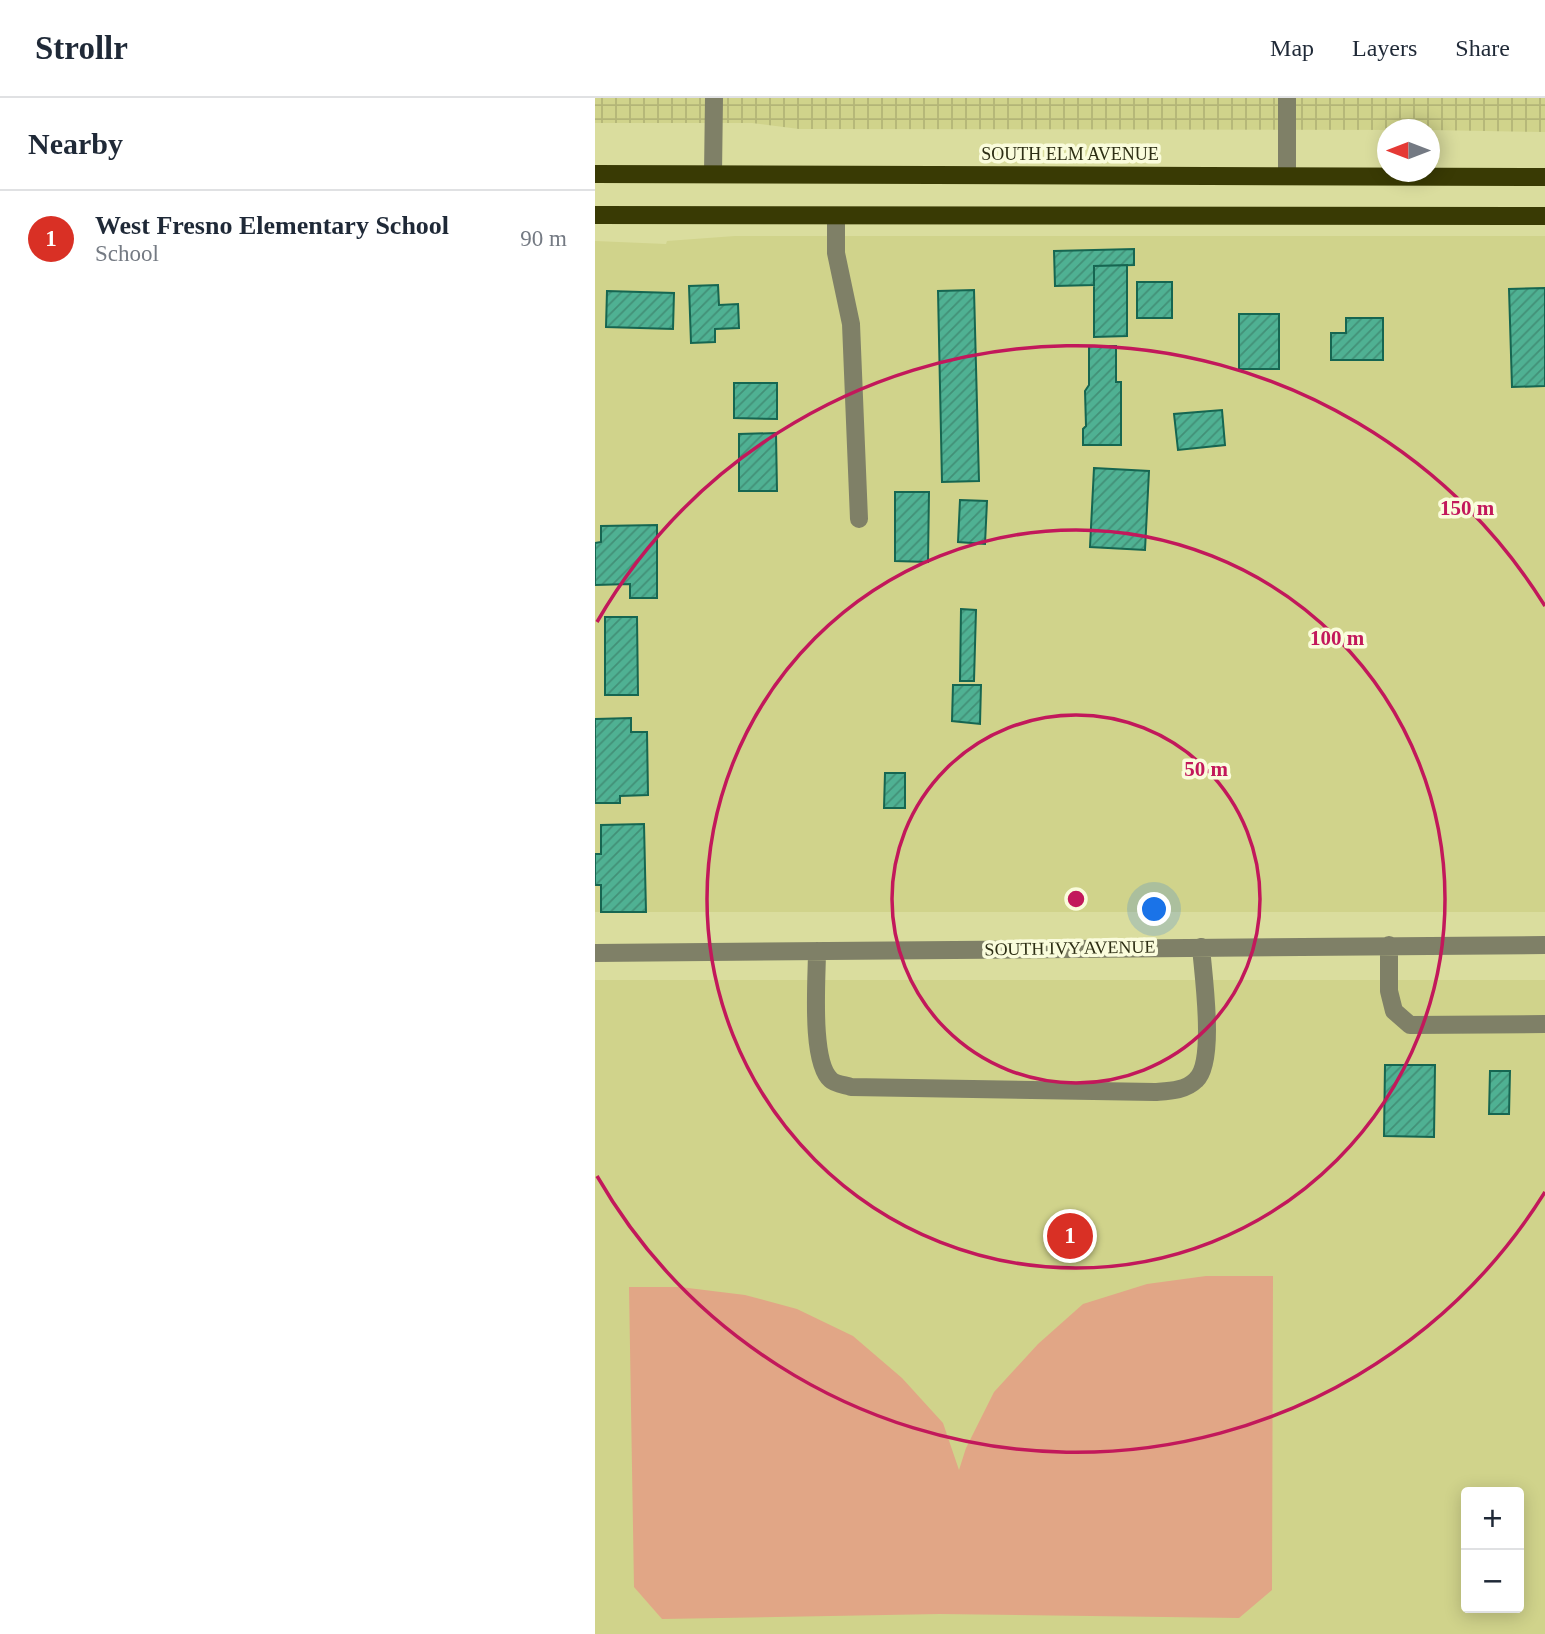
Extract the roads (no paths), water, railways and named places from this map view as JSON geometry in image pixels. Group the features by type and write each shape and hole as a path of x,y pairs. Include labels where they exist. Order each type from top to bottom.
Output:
{"main road":[{"name":"SOUTH ELM AVENUE","path":"595,174 1545,177"},
{"path":"595,215 1545,216"}],"street":[{"path":"713,174 714,98"},
{"path":"1287,98 1287,175"},
{"path":"836,216 836,253 851,324 859,519"},
{"path":"1389,945 1389,991 1394,1012 1411,1025 1545,1024"},
{"name":"SOUTH IVY AVENUE","path":"595,953 1545,945"},
{"path":"817,951 817,1042 821,1066 831,1081 851,1087 1155,1092 1178,1090 1196,1081 1203,1070 1207,1042 1201,947"}],"place":[{"name":"West Fresno Elementary School","path":"1070,1236"}]}
